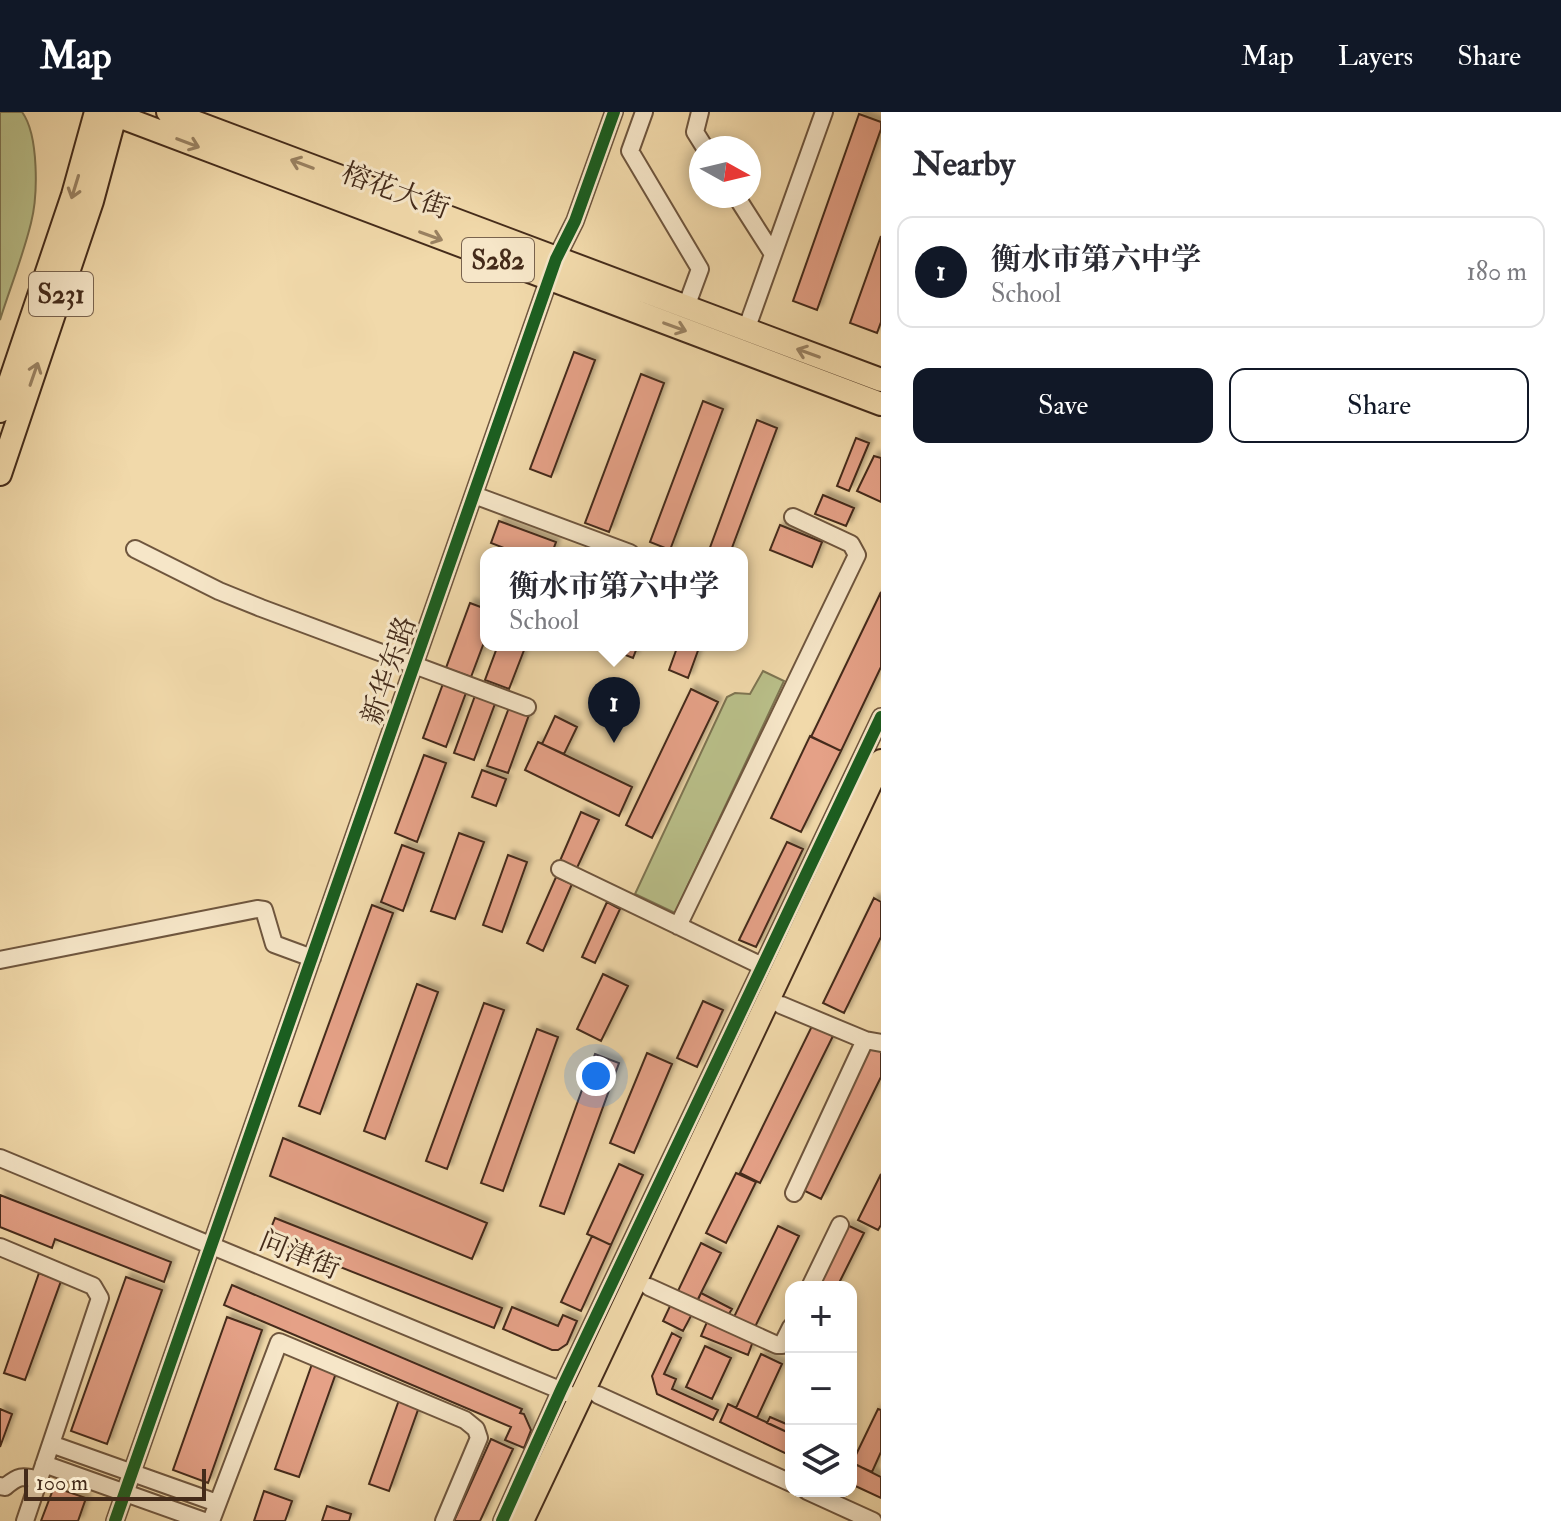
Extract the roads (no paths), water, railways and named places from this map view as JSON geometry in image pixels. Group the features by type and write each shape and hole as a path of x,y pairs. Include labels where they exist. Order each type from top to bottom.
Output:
{"main road":[{"name":"榕花大街","path":"168,112 881,404"},
{"name":"榕花大街","path":"109,113 553,269 686,307 881,380"},
{"name":"S231","path":"0,411 73,195 109,113"},
{"name":"S231","path":"0,474 92,201 109,113"},
{"path":"522,1521 881,761"},
{"path":"539,1521 580,1394 649,1287 881,795"}],"street":[{"name":"新华东路","path":"553,269 565,218 603,112"},
{"name":"新华东路","path":"115,1521 553,269 575,221 614,112"},
{"path":"644,112 630,151 700,269 686,307"},
{"path":"698,136 695,132 700,112"},
{"path":"746,330 824,112"},
{"path":"744,208 773,254"},
{"path":"474,495 614,547"},
{"path":"678,926 857,555 851,544 793,517"},
{"path":"135,549 219,591 527,707"},
{"path":"502,1521 580,1394 762,966 881,717"},
{"path":"560,869 762,966"},
{"path":"0,960 257,909 264,910 274,944 312,958"},
{"path":"781,1005 873,1042 794,1193"},
{"name":"问津街","path":"0,1158 785,1480"},
{"path":"813,1281 840,1225"},
{"path":"0,1247 93,1286 100,1298 25,1521"},
{"path":"649,1287 777,1345 782,1345 785,1339"},
{"path":"211,1521 279,1342 465,1420 476,1429 479,1438 444,1521"},
{"path":"51,1444 217,1503"},
{"path":"0,1486 5,1487 17,1476 41,1472 125,1492 204,1521"},
{"path":"820,1497 873,1521"}],"place":[{"name":"衡水市第六中学","path":"614,743"}]}
